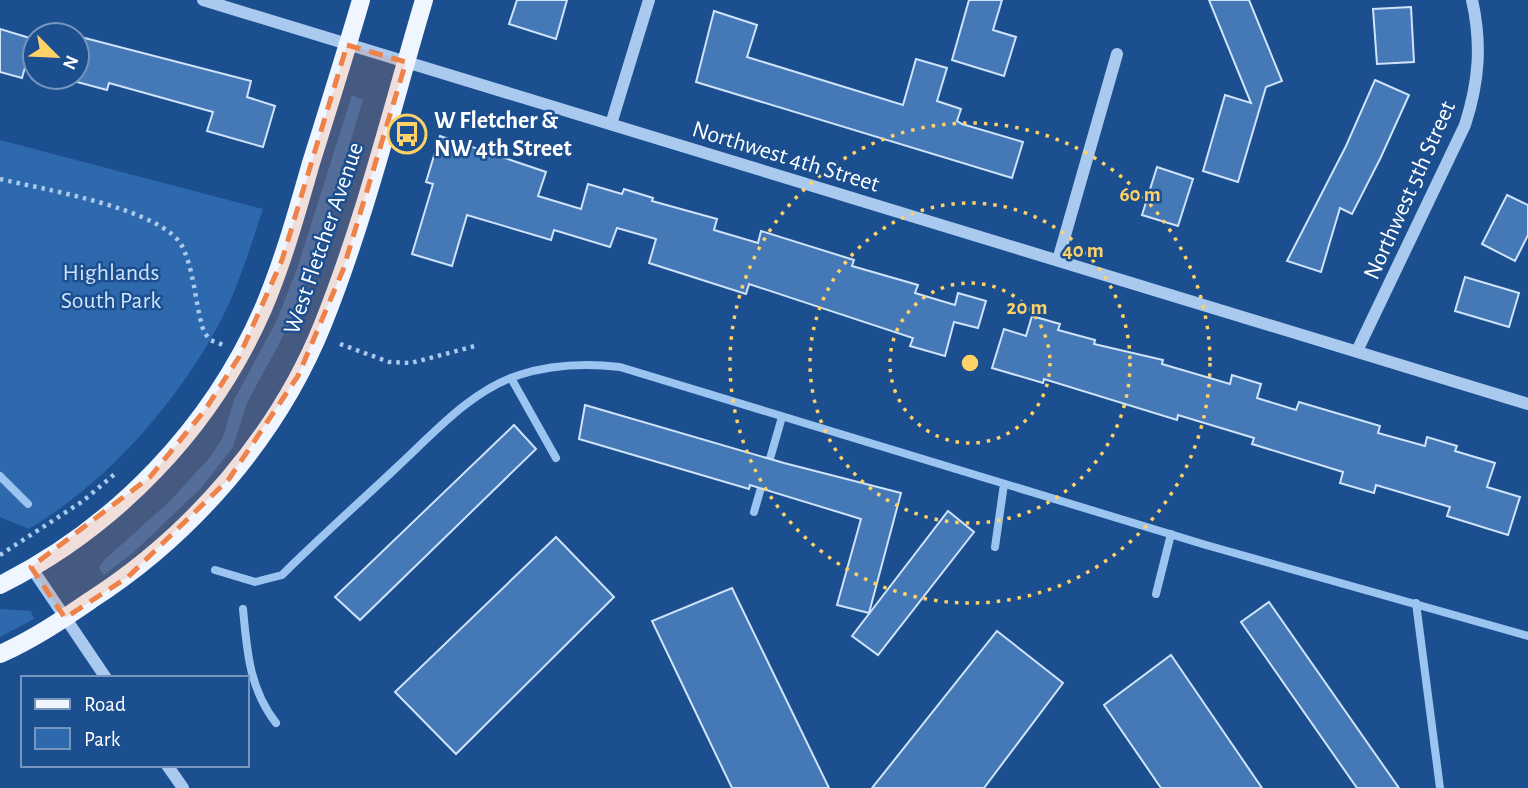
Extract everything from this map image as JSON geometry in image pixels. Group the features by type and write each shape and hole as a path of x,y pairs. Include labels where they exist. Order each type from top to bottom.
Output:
{"main road":[{"name":"West Fletcher Avenue","path":"0,585 31,567 116,508 150,478 205,410 241,353 282,260 361,0"},
{"name":"West Fletcher Avenue","path":"0,654 65,618 128,577 212,496 260,435 298,376 322,326 343,270 424,0"}],"street":[{"name":"Northwest 4th Street","path":"203,0 1528,404"},
{"path":"611,124 649,0"},
{"name":"Northwest 5th Street","path":"1357,351 1465,125 1474,98 1480,58 1472,0"},
{"path":"1058,260 1117,54"},
{"path":"31,567 105,676"},
{"path":"168,767 183,788"}],"path":[{"path":"0,179 138,214 171,233 182,245 188,262 204,332 211,340 241,353"},
{"path":"214,354 220,343"},
{"path":"341,344 389,362 411,363 480,345"},
{"path":"0,555 83,501 121,470"}],"highlighted area":[{"path":"347,45 406,62 343,270 298,376 229,479 128,577 65,618 31,567 150,477 205,410 239,357 282,260"}],"green space":[{"path":"352,95 363,100 314,262 294,316 247,403 233,447 202,487 134,552 104,575 99,568 104,560 168,503 211,456 223,437 234,400 276,322 297,269"},
{"name":"Highlands South Park","path":"0,140 263,209 229,304 197,362 177,390 134,443 109,467 57,511 29,529 0,517"},
{"path":"0,609 31,611 34,619 0,637"}],"building":[{"path":"517,0 567,0 556,39 509,24"},
{"path":"969,0 1002,0 993,30 1016,37 1004,76 952,60"},
{"path":"1209,0 1249,0 1282,81 1266,87 1238,182 1203,171 1225,95 1251,103"},
{"path":"1411,7 1414,62 1377,64 1373,9"},
{"path":"714,11 757,25 747,57 903,105 916,59 947,68 937,101 961,109 957,121 1023,142 1012,178 696,82"},
{"path":"0,29 21,35 21,78 0,72"},
{"path":"91,40 251,81 247,97 275,106 263,147 207,131 213,112 109,83 107,90 91,86"},
{"path":"1375,80 1409,95 1381,157 1352,214 1340,208 1321,272 1287,261 1346,146"},
{"path":"440,136 546,172 538,196 581,209 588,184 622,194 624,189 653,198 652,201 717,219 714,230 758,243 761,231 854,260 852,266 918,285 915,293 955,305 958,293 986,301 978,328 954,322 945,356 910,346 913,338 749,284 746,294 649,263 656,239 617,228 610,247 554,230 551,240 467,215 452,266 412,254 433,184 426,182"},
{"path":"1157,167 1193,179 1178,226 1142,215"},
{"path":"1507,195 1528,205 1528,235 1515,261 1482,244"},
{"path":"1465,277 1519,293 1509,327 1455,311"},
{"path":"1032,316 1060,324 1058,330 1095,340 1094,344 1163,360 1162,364 1230,384 1232,375 1261,384 1257,398 1296,410 1299,402 1380,426 1378,433 1425,446 1427,437 1457,446 1455,451 1495,463 1487,487 1520,497 1508,535 1447,516 1450,507 1376,485 1374,493 1340,483 1343,472 1252,444 1254,438 1178,415 1177,420 1044,379 1043,383 992,368 1004,329 1026,336"},
{"path":"585,405 784,463 901,493 869,613 837,605 861,519 750,485 749,489 579,439"},
{"path":"514,425 536,449 360,620 335,597"},
{"path":"948,511 974,532 878,655 852,636"},
{"path":"556,537 614,597 456,754 395,692"},
{"path":"732,588 829,788 732,788 652,621"},
{"path":"1269,602 1399,788 1357,788 1241,622"},
{"path":"997,631 1063,683 984,788 872,788"},
{"path":"1171,655 1262,788 1161,788 1104,705"}],"waterway":[{"path":"215,570 255,582 282,575 468,402 501,382 532,371 569,365 594,365 620,367 1206,545 1528,636"},
{"path":"511,378 556,458"},
{"path":"767,469 782,417"},
{"path":"0,476 28,504"},
{"path":"754,512 763,481"},
{"path":"995,547 1004,484"},
{"path":"1156,594 1171,534"},
{"path":"1416,603 1440,788"},
{"path":"243,609 248,654 255,683 276,723"}],"place":[{"name":"W Fletcher & NW 4th Street","path":"407,134"}]}
